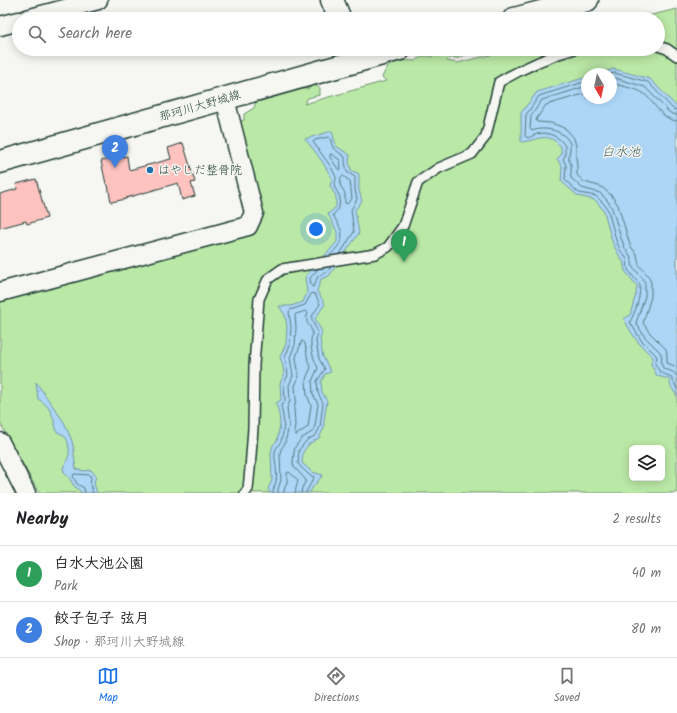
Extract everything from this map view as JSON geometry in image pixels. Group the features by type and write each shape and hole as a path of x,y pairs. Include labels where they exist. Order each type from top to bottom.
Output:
{"main road":[{"path":"332,0 337,12"},
{"path":"541,12 587,0"},
{"name":"那珂川大野城線","path":"0,162 225,99 351,56"}],"street":[{"path":"53,12 98,0"},
{"path":"0,26 12,23"},
{"path":"0,292 248,226 254,213 225,99"},
{"path":"0,442 26,493"}],"lane":[{"path":"665,48 677,56"},
{"path":"245,493 248,489 251,462 254,365 259,299 268,279 282,269 375,254 388,247 403,226 418,182 439,168 472,154 486,136 499,82 520,70 553,56"}],"green space":[{"path":"677,9 677,493 39,493 0,423 0,295 252,227 237,122 244,120 244,114 254,108 256,101 301,88 307,89 314,85 320,88 320,95 308,98 304,104 386,81 382,77 386,69 396,62 415,61 425,56 463,56 458,58 451,57 447,61 457,63 486,56 665,56 664,12"}],"water":[{"name":"白水池","path":"617,70 650,79 677,107 677,396 671,387 669,379 657,376 651,364 653,357 636,340 624,319 630,315 637,286 625,271 623,261 612,241 604,211 595,200 578,196 561,181 562,166 557,159 561,155 561,147 556,142 551,139 542,138 521,142 521,113 537,92 581,79 581,104 617,104"},
{"path":"332,131 336,146 350,155 349,162 351,170 359,174 359,190 362,201 355,210 359,233 329,276 321,279 317,291 325,304 315,319 322,332 320,340 323,357 331,372 325,374 321,382 322,392 327,401 324,428 319,438 309,444 303,452 302,463 312,472 323,475 309,493 270,493 268,489 272,480 271,452 273,445 277,441 280,424 276,403 281,400 280,383 284,375 280,357 286,344 287,327 285,315 279,306 291,306 303,302 307,293 305,277 337,242 337,232 328,214 336,207 336,196 330,186 332,179 320,158 305,139"},
{"path":"36,382 64,422 72,441 76,469 84,471 91,470 96,476 94,483 97,493 82,493 74,486 64,472 63,468 69,454 68,443 64,436 57,432 49,409 38,399"}],"building":[{"path":"183,143 195,182 191,183 195,196 182,200 178,183 126,199 111,202 101,161 127,156 129,170 171,159 168,148"},
{"path":"36,179 47,218 27,224 26,221 0,228 0,194 17,189 16,184"}],"place":[{"name":"餃子包子 弦月","path":"115,168"},
{"name":"はやしだ整骨院","path":"150,170"},
{"name":"白水大池公園","path":"404,262"}]}
